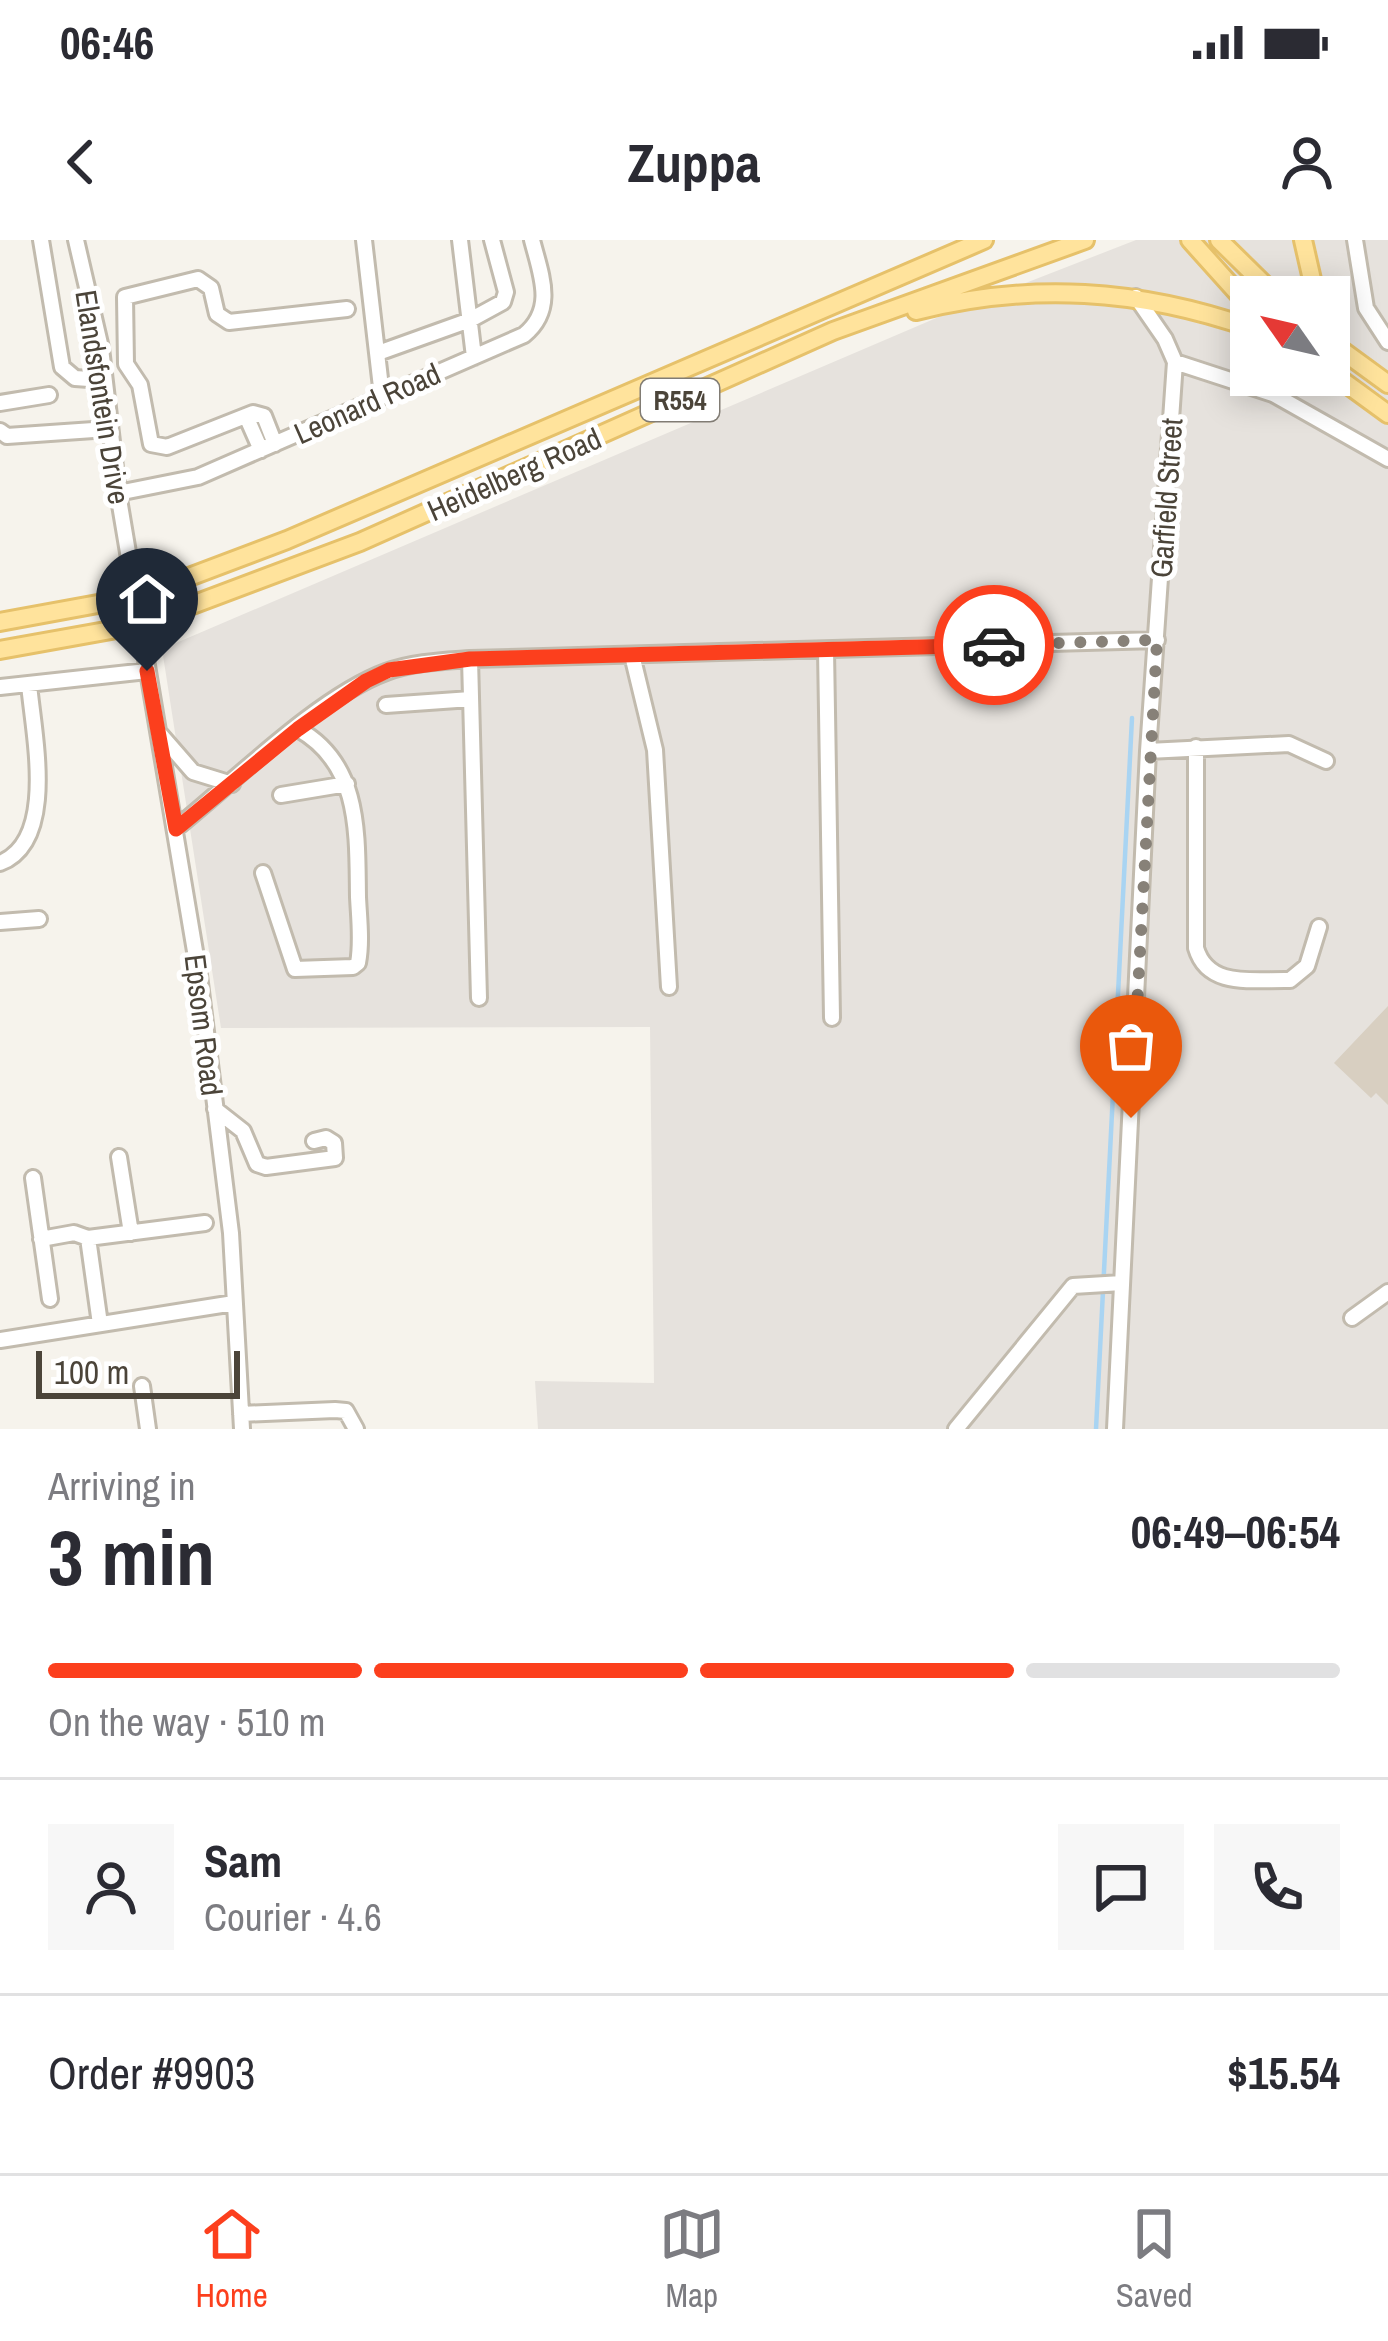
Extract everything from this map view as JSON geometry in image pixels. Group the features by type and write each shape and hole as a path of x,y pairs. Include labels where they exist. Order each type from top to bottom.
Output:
{"main road":[{"name":"Heidelberg Road","path":"0,622 136,597 287,539 984,240"},
{"name":"Heidelberg Road","path":"0,650 140,625 360,542 833,331 1084,240"},
{"path":"1190,240 1230,285"},
{"path":"1219,240 1255,276"},
{"path":"1303,240 1311,276"},
{"path":"833,331 955,301 1076,290 1136,297 1230,322"},
{"path":"1350,355 1388,384"},
{"path":"1350,386 1388,414"}],"street":[{"path":"41,240 62,367 75,378 103,380"},
{"path":"364,240 382,396"},
{"path":"460,240 474,356"},
{"path":"378,353 470,320 506,298 492,240"},
{"path":"1354,240 1366,308 1388,342"},
{"name":"Elandsfontein Drive","path":"82,242 140,625"},
{"name":"Leonard Road","path":"118,494 198,477 524,335 542,316 544,286 533,244"},
{"path":"268,447 246,416 166,448 151,444 140,385 126,364 125,297 198,279 211,288 217,314 230,322 346,309"},
{"path":"1136,297 1166,339 1175,362 1273,394 1388,459"},
{"name":"Garfield Street","path":"1114,1429 1148,751 1175,362"},
{"path":"0,403 49,395"},
{"path":"2,435 108,429"},
{"name":"Epsom Road","path":"140,625 176,829 215,1109 241,1421"},
{"path":"176,829 298,729 389,670 470,659 1157,640"},
{"path":"826,650 832,1018"},
{"path":"632,656 655,750 669,987"},
{"path":"470,659 478,998"},
{"path":"0,687 147,671"},
{"path":"0,863 24,847 33,828 38,787 29,684"},
{"path":"386,705 470,699"},
{"path":"262,873 295,969 358,963 356,816 347,784 331,756 298,729"},
{"path":"160,734 193,772 232,784"},
{"path":"1148,751 1299,745 1326,760"},
{"path":"1196,747 1193,848 1196,949 1201,965 1219,977 1290,980 1307,966 1319,927"},
{"path":"281,795 347,784"},
{"path":"0,922 39,919"},
{"path":"215,1109 235,1122 257,1164 266,1167 335,1158 334,1143 326,1138 314,1141"},
{"path":"119,1157 131,1233"},
{"path":"33,1178 50,1299"},
{"path":"41,1238 74,1233 88,1238 205,1223"},
{"path":"88,1238 100,1324"},
{"path":"956,1429 1072,1286 1122,1283"},
{"path":"1352,1318 1388,1292"},
{"path":"0,1340 234,1303"},
{"path":"142,1385 148,1429"},
{"path":"241,1421 335,1410 346,1412 356,1429"}],"shaded area":[{"path":"1136,240 1388,240 1388,1429 538,1429 535,1381 654,1383 650,1027 221,1028 162,649 941,316"}],"building":[{"path":"1388,1006 1388,1105 1376,1093 1371,1098 1334,1063"}],"waterway":[{"path":"1096,1429 1132,718"}],"way so far":[{"path":"994,645 1157,640 1131,1118"}],"route":[{"path":"147,671 176,829 323,709 389,670 470,659 994,645"}]}
